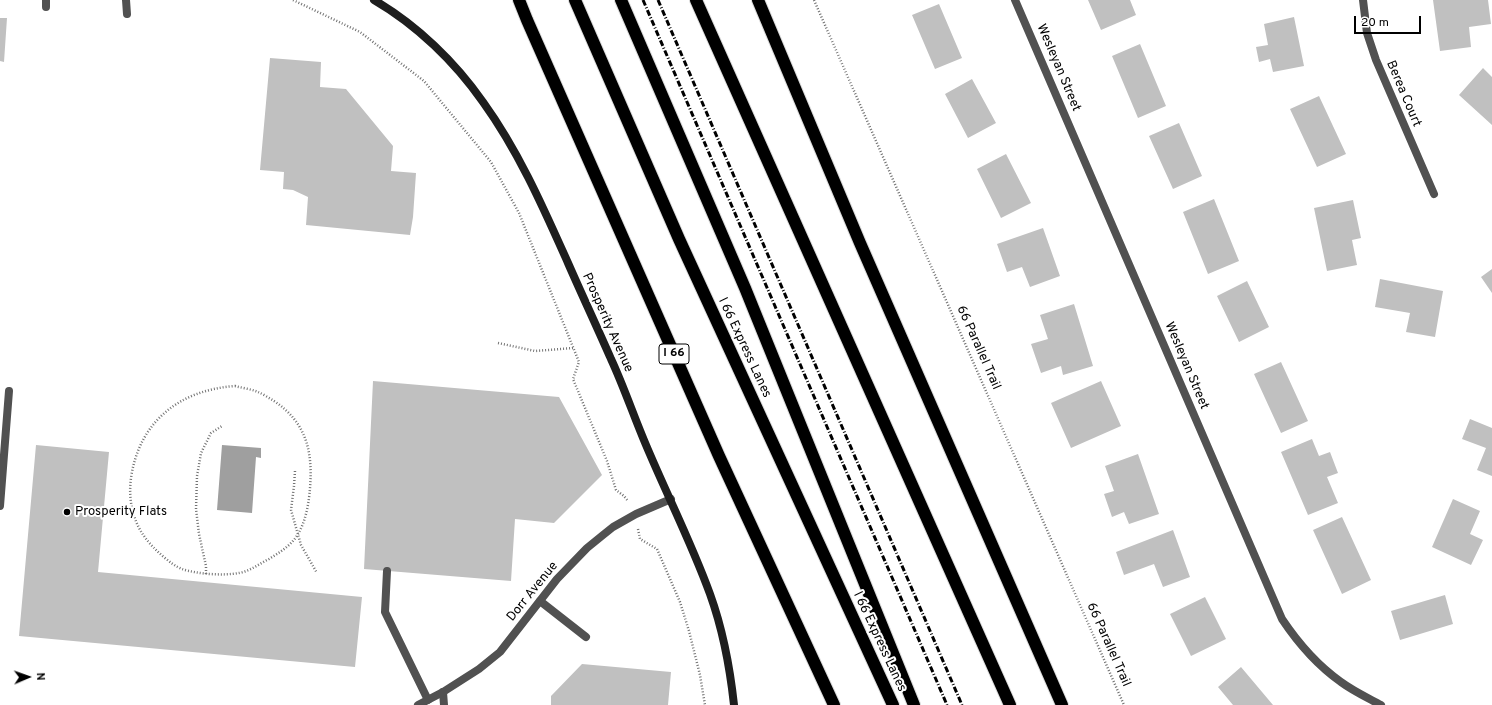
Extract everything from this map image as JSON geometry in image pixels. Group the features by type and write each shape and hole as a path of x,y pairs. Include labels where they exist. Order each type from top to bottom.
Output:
{"highway":[{"name":"I 66","path":"519,0 719,456 834,705"},
{"name":"I 66 Express Lanes","path":"575,0 679,239 893,705"},
{"path":"621,0 745,288 914,705"},
{"path":"696,0 1010,705"},
{"path":"758,0 860,243 1062,705"}],"main road":[{"name":"Prosperity Avenue","path":"374,0 421,34 451,62 483,101 504,132 519,158 612,360 646,446 711,596 725,644 734,705"}],"street":[{"path":"126,0 127,14"},
{"name":"Wesleyan Street","path":"1015,0 1282,619 1293,636 1320,666 1342,683 1381,705"},
{"name":"Berea Court","path":"1363,0 1367,33 1376,60 1434,194"},
{"path":"0,506 9,391"},
{"name":"Dorr Avenue","path":"418,705 443,692 479,669 500,652 557,579 587,548 613,527 636,514 670,499"},
{"path":"387,571 385,612 428,700"},
{"path":"540,601 586,637"},
{"path":"443,692 444,705"}],"path":[{"path":"292,0 360,32 424,81 491,162 519,213 579,362 573,379 608,461 616,490 624,496 636,514 640,539 657,549 680,602 700,675 704,705"},
{"name":"66 Parallel Trail","path":"814,0 1124,705"},
{"path":"498,342 535,351 573,348"},
{"path":"234,386 259,392 285,408 299,425 306,438 309,452 311,475 309,500 298,534 284,550 253,568 239,573 206,574 181,568 156,551 141,532 133,513 129,490 138,449 148,430 162,416 184,399 204,391 234,386"},
{"path":"206,574 206,566 199,534 197,515 197,476 201,453 211,433 222,426"},
{"path":"295,471 291,510 301,545 317,573"}],"shaded area":[{"path":"222,445 261,448 261,458 256,457 252,513 217,510"}],"building":[{"path":"1088,0 1130,0 1136,15 1101,30"},
{"path":"1433,0 1488,0 1491,24 1469,27 1471,47 1440,51"},
{"path":"939,4 962,58 935,69 912,15"},
{"path":"1294,17 1304,66 1273,72 1270,59 1259,62 1256,47 1268,45 1264,24"},
{"path":"0,18 7,18 4,62 0,61"},
{"path":"1140,44 1166,106 1138,118 1112,56"},
{"path":"270,58 321,62 320,87 346,89 393,146 391,171 416,173 413,217 410,235 306,225 308,197 293,190 283,189 284,172 260,170"},
{"path":"1483,68 1492,77 1492,125 1459,95"},
{"path":"972,79 996,123 968,138 945,94"},
{"path":"1319,96 1346,154 1317,167 1290,109"},
{"path":"1179,123 1202,176 1173,189 1149,136"},
{"path":"1006,154 1031,203 1001,218 977,169"},
{"path":"1214,199 1239,261 1208,274 1183,212"},
{"path":"1353,200 1361,238 1352,240 1357,265 1327,271 1314,208"},
{"path":"1043,228 1060,276 1030,287 1022,267 1007,272 997,244"},
{"path":"1492,269 1492,293 1481,277"},
{"path":"1380,279 1443,291 1435,337 1406,332 1410,313 1375,307"},
{"path":"1247,281 1269,327 1239,342 1217,296"},
{"path":"1074,304 1093,366 1063,375 1061,366 1041,373 1031,344 1048,339 1040,315"},
{"path":"1281,362 1308,421 1281,433 1254,374"},
{"path":"373,381 559,397 602,475 554,523 515,519 511,581 364,569"},
{"path":"1101,381 1121,426 1071,448 1051,403"},
{"path":"1470,419 1492,428 1492,476 1477,470 1486,448 1462,439"},
{"path":"1312,439 1319,456 1330,452 1338,473 1327,477 1338,503 1308,515 1281,452"},
{"name":"Prosperity Flats","path":"36,445 109,452 98,572 362,597 355,667 19,636"},
{"path":"1138,454 1159,514 1129,524 1124,512 1112,517 1104,494 1114,491 1105,466"},
{"path":"1453,499 1480,511 1470,534 1483,540 1471,565 1432,547"},
{"path":"1342,517 1371,580 1342,594 1313,530"},
{"path":"1173,530 1190,577 1163,587 1154,564 1124,575 1116,552"},
{"path":"1445,595 1453,624 1400,640 1391,611"},
{"path":"1205,597 1226,639 1191,656 1170,614"},
{"path":"582,664 671,672 668,705 551,705 551,696"},
{"path":"1241,667 1273,705 1233,705 1218,687"}],"railway":[{"path":"643,0 947,705"},
{"path":"658,0 962,705"}],"place":[{"name":"Prosperity Flats","path":"67,512"}]}
